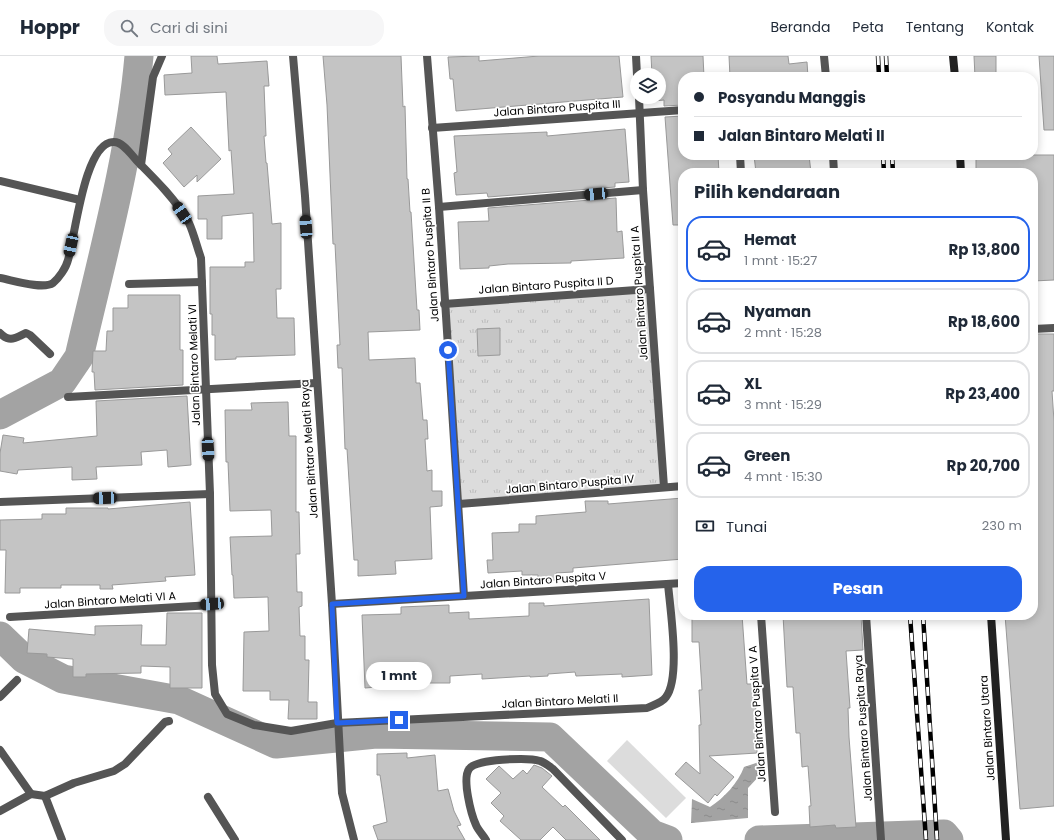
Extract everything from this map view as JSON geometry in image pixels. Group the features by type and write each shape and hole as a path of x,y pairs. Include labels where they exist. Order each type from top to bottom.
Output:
{"main road":[{"path":"953,56 955,72"},
{"name":"Jalan Bintaro Utara","path":"991,620 1006,840"}],"street":[{"path":"141,165 153,77 162,56"},
{"name":"Jalan Bintaro Melati Raya","path":"293,56 332,604 337,727 341,762 342,793 354,840"},
{"name":"Jalan Bintaro Puspita II B","path":"426,56 439,207 444,304 459,504 464,596"},
{"path":"636,56 637,68"},
{"path":"824,56 826,72"},
{"name":"Jalan Bintaro Puspita II A","path":"639,104 643,190 664,487"},
{"name":"Jalan Bintaro Puspita III","path":"432,128 678,110"},
{"name":"Jalan Bintaro Melati VI","path":"80,200 96,155 105,145 113,142 120,143 175,203 189,224 201,258 210,494 212,665 215,694 227,714 254,725 291,731 337,727"},
{"path":"0,181 80,200 68,260 52,284 43,286 0,278"},
{"path":"439,207 643,190"},
{"path":"129,284 202,282"},
{"name":"Jalan Bintaro Puspita II D","path":"444,304 650,289"},
{"path":"1038,329 1054,328"},
{"path":"0,333 7,339 12,340 26,333 50,354"},
{"path":"68,397 316,383"},
{"name":"Jalan Bintaro Puspita IV","path":"459,504 678,486"},
{"path":"0,502 210,494"},
{"name":"Jalan Bintaro Puspita V","path":"332,604 678,583"},
{"name":"Jalan Bintaro Melati II","path":"337,727 647,708 657,704 666,698 672,676 674,646 668,584"},
{"name":"Jalan Bintaro Melati VI A","path":"10,617 212,604"},
{"name":"Jalan Bintaro Puspita V A","path":"761,620 775,812"},
{"name":"Jalan Bintaro Puspita Raya","path":"866,620 882,840"},
{"path":"0,697 17,680"},
{"path":"0,811 31,794 45,796 74,783 114,771 125,764 165,722 169,721"},
{"path":"0,750 31,794"},
{"path":"486,840 476,826 465,776 469,767 478,763 518,759 540,761 553,769 622,840"},
{"path":"45,796 62,840"},
{"path":"208,797 235,840"}],"green space":[{"path":"650,289 664,487 459,504 444,304"},
{"path":"627,740 686,798 666,818 607,761"}],"water":[{"path":"759,762 761,774 748,788 748,818 691,823 692,799 710,807 730,790 744,767"}],"building":[{"path":"191,56 217,56 218,64 267,61 269,86 264,86 266,136 264,136 266,163 272,224 281,223 281,289 276,289 277,318 294,318 295,355 236,357 236,359 215,360 215,335 212,335 212,314 210,314 210,267 245,267 245,262 254,262 253,213 222,216 222,239 207,239 207,219 198,219 198,196 234,194 231,150 229,151 226,92 165,95 164,75 192,73"},
{"path":"323,56 401,56 403,107 405,106 407,179 411,212 417,310 419,310 420,330 368,332 369,360 415,358 416,383 420,383 423,420 427,420 428,439 425,439 427,471 432,470 432,491 442,491 442,506 430,507 432,559 395,561 396,574 358,576 358,560 354,560 347,449 345,449 342,368 338,368 337,345 340,345"},
{"path":"479,56 479,61 539,56 619,56 623,97 456,111 453,79 450,79 448,57"},
{"path":"651,56 703,56 704,72 678,72 678,105 664,106 664,104 666,104 666,68 652,68"},
{"path":"729,56 788,56 789,64 807,62 808,72 730,72"},
{"path":"974,56 996,56 996,72 975,72"},
{"path":"1039,56 1054,56 1054,130 1044,130"},
{"path":"678,116 678,160 718,160 719,168 678,168 678,225 673,225 665,117"},
{"path":"191,127 221,159 197,182 197,175 184,187 163,163 172,154 168,149"},
{"path":"625,129 629,182 615,183 615,187 488,197 487,193 456,195 454,173 457,172 454,136 547,132 547,136"},
{"path":"1038,155 1054,155 1054,280 1038,281 1038,168 976,168 976,160 1038,160"},
{"path":"755,160 810,160 810,168 755,168"},
{"path":"616,198 617,232 622,231 624,258 571,261 571,263 508,264 489,266 489,268 460,269 458,222 489,221 488,208"},
{"path":"128,295 180,295 180,350 183,350 183,385 95,390 94,372 92,372 93,351 106,351 107,331 113,331 113,308 128,308"},
{"path":"500,328 500,355 478,356 477,329"},
{"path":"1038,334 1054,334 1054,391 1052,391 1054,421 1054,806 1020,809 1005,620 1038,620"},
{"path":"187,396 191,465 168,467 167,450 141,452 142,465 96,467 97,479 72,480 72,467 18,470 17,474 0,471 0,453 3,435 24,438 23,443 97,436 96,401"},
{"path":"288,402 289,436 296,436 296,512 299,512 300,554 296,554 297,592 302,592 302,606 299,607 300,636 305,636 305,660 309,660 308,702 317,702 317,719 288,719 289,700 270,700 270,691 243,691 244,632 269,631 268,597 234,598 230,537 272,536 271,510 230,511 228,462 226,462 225,410 252,410 251,403"},
{"path":"678,498 678,559 573,568 573,572 556,573 556,580 538,580 538,575 522,575 522,571 488,573 487,560 493,560 492,533 519,532 519,524 536,524 536,516 586,512 585,501 608,501 608,504"},
{"path":"190,502 195,575 165,577 166,581 112,585 113,589 100,589 100,585 61,585 61,588 20,588 20,593 5,593 6,550 0,550 0,520 42,519 42,514 66,514 66,508 108,509"},
{"path":"649,599 652,675 622,677 622,674 576,676 575,672 548,674 548,676 482,679 482,674 450,676 450,683 400,683 400,685 365,688 362,615 401,614 401,607 449,605 449,613 469,612 469,619 529,616 529,603 544,603 544,606"},
{"path":"167,613 202,613 202,688 170,688 170,667 141,666 141,673 86,674 86,677 73,677 73,659 47,657 47,654 27,653 29,629 95,635 95,626 142,625 141,645 166,645"},
{"path":"692,620 742,620 747,684 755,684 757,753 709,756 734,777 717,796 715,794 708,803 675,774 686,762 700,774 699,725 701,725 699,690 702,690 699,642 692,642"},
{"path":"783,620 861,620 863,650 846,651 850,708 848,708 849,737 856,827 836,828 835,825 810,827 809,806 811,806 808,766 802,767 800,733 796,733 793,687 787,687"},
{"path":"407,753 407,758 435,755 438,791 448,789 454,811 461,825 457,826 465,840 378,840 373,826 387,822 380,775 377,775 377,754"},
{"path":"534,765 542,768 552,776 542,787 563,807 565,805 600,840 566,840 553,827 540,840 521,840 500,821 504,816 491,803 501,793 486,779 499,766 513,779 523,770 527,774"}],"waterway":[{"path":"0,415 62,382 79,357 106,245 122,170 135,94 139,56"},
{"path":"0,636 24,659 63,679 179,700 276,744 376,734 550,737 652,834 668,840"},
{"path":"759,840 944,834 949,840"}],"railway":[{"path":"878,56 879,72"},
{"path":"886,56 887,72"},
{"path":"883,160 884,168"},
{"path":"892,160 893,168"},
{"path":"910,620 926,840"},
{"path":"923,620 937,840"}],"route":[{"path":"399,720 337,723 332,604 464,596 448,350"}]}
